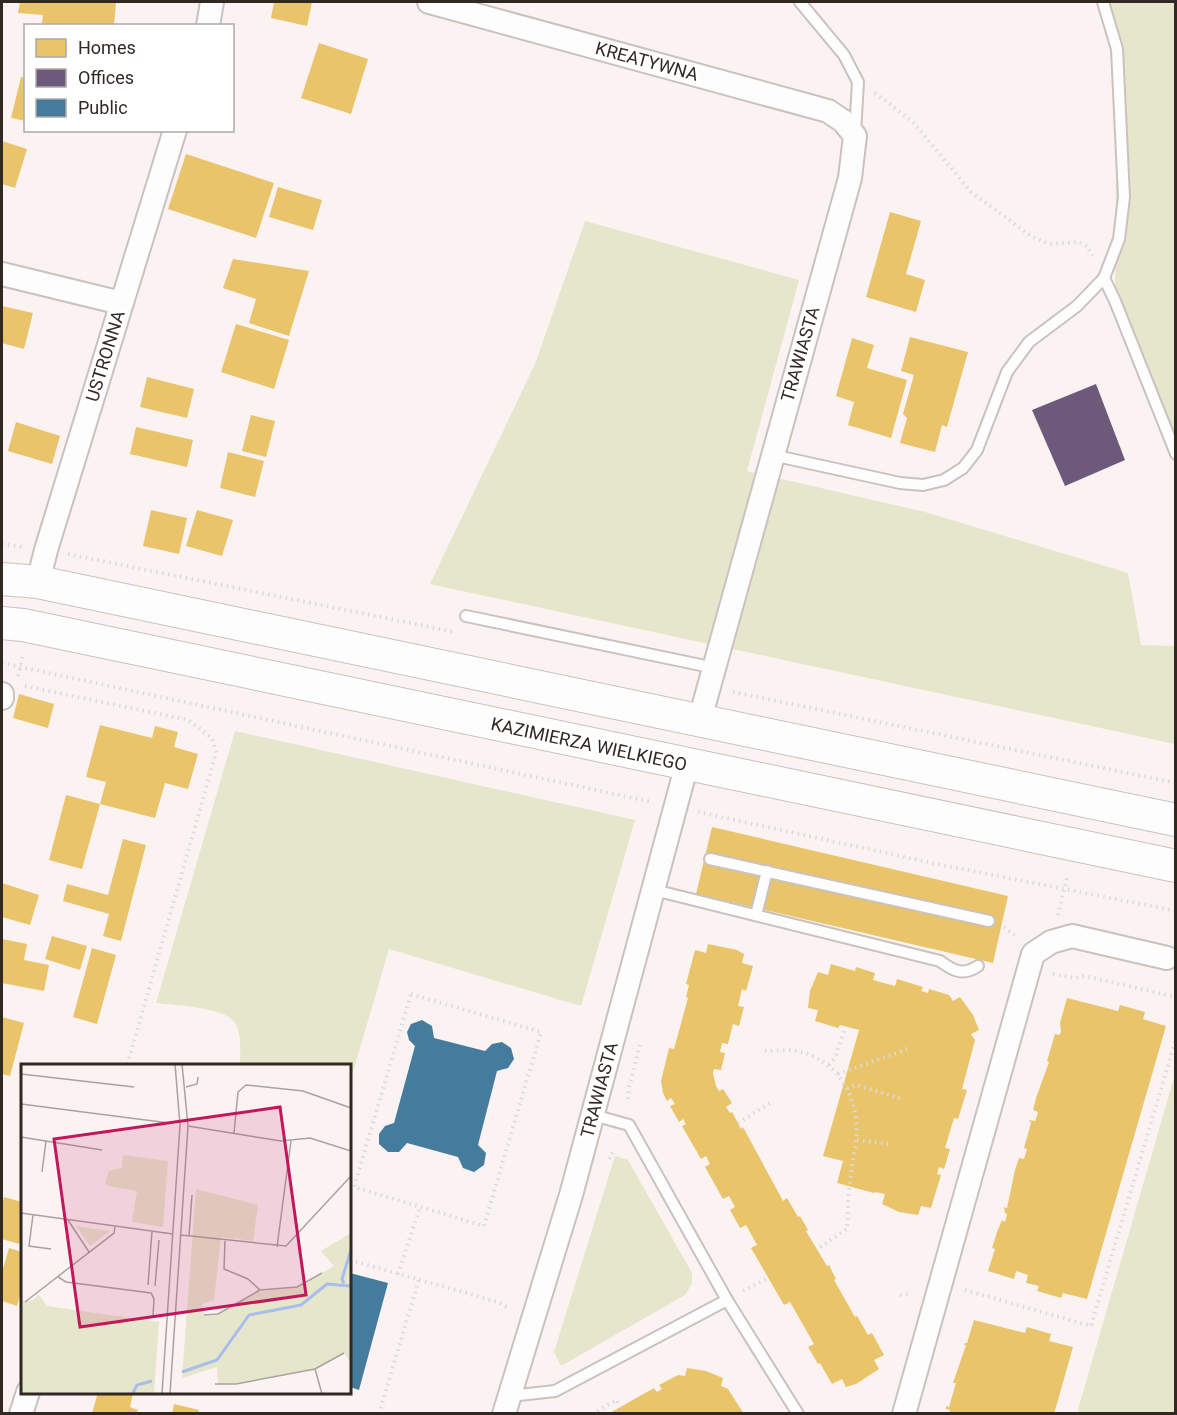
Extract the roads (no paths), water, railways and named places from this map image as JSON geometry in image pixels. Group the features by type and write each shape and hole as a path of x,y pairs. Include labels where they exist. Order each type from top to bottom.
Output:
{"main road":[{"path":"2,579 38,582 1176,820"},
{"name":"KAZIMIERZA WIELKIEGO","path":"2,623 23,625 1176,866"},
{"path":"1026,835 1038,831 1048,818 1048,801 1045,795 1037,790"}],"street":[{"path":"208,24 212,2"},
{"name":"KREATYWNA","path":"429,2 828,111 843,121 855,136"},
{"name":"USTRONNA","path":"38,582 174,132"},
{"name":"TRAWIASTA","path":"700,719 850,178 855,136"},
{"path":"2,274 121,303"},
{"name":"TRAWIASTA","path":"507,1405 593,1115 687,764"},
{"path":"904,1413 1033,954 1051,942 1072,936 1167,958"},
{"path":"21,1413 27,1394"}],"lane":[{"name":"TRAWIASTA","path":"800,2 844,55 858,82 855,136"},
{"path":"772,455 900,483 923,485 945,480 963,468 977,450 1007,372 1029,342 1077,306 1104,278 1119,239 1124,197 1117,49 1103,2"},
{"path":"1104,278 1176,454"},
{"path":"466,616 715,668"},
{"path":"710,859 989,921"},
{"path":"756,915 767,871"},
{"path":"654,890 940,961 952,970 962,972 978,966"},
{"path":"593,1115 629,1125 727,1300 798,1413"},
{"path":"507,1405 555,1391 727,1300"}]}
